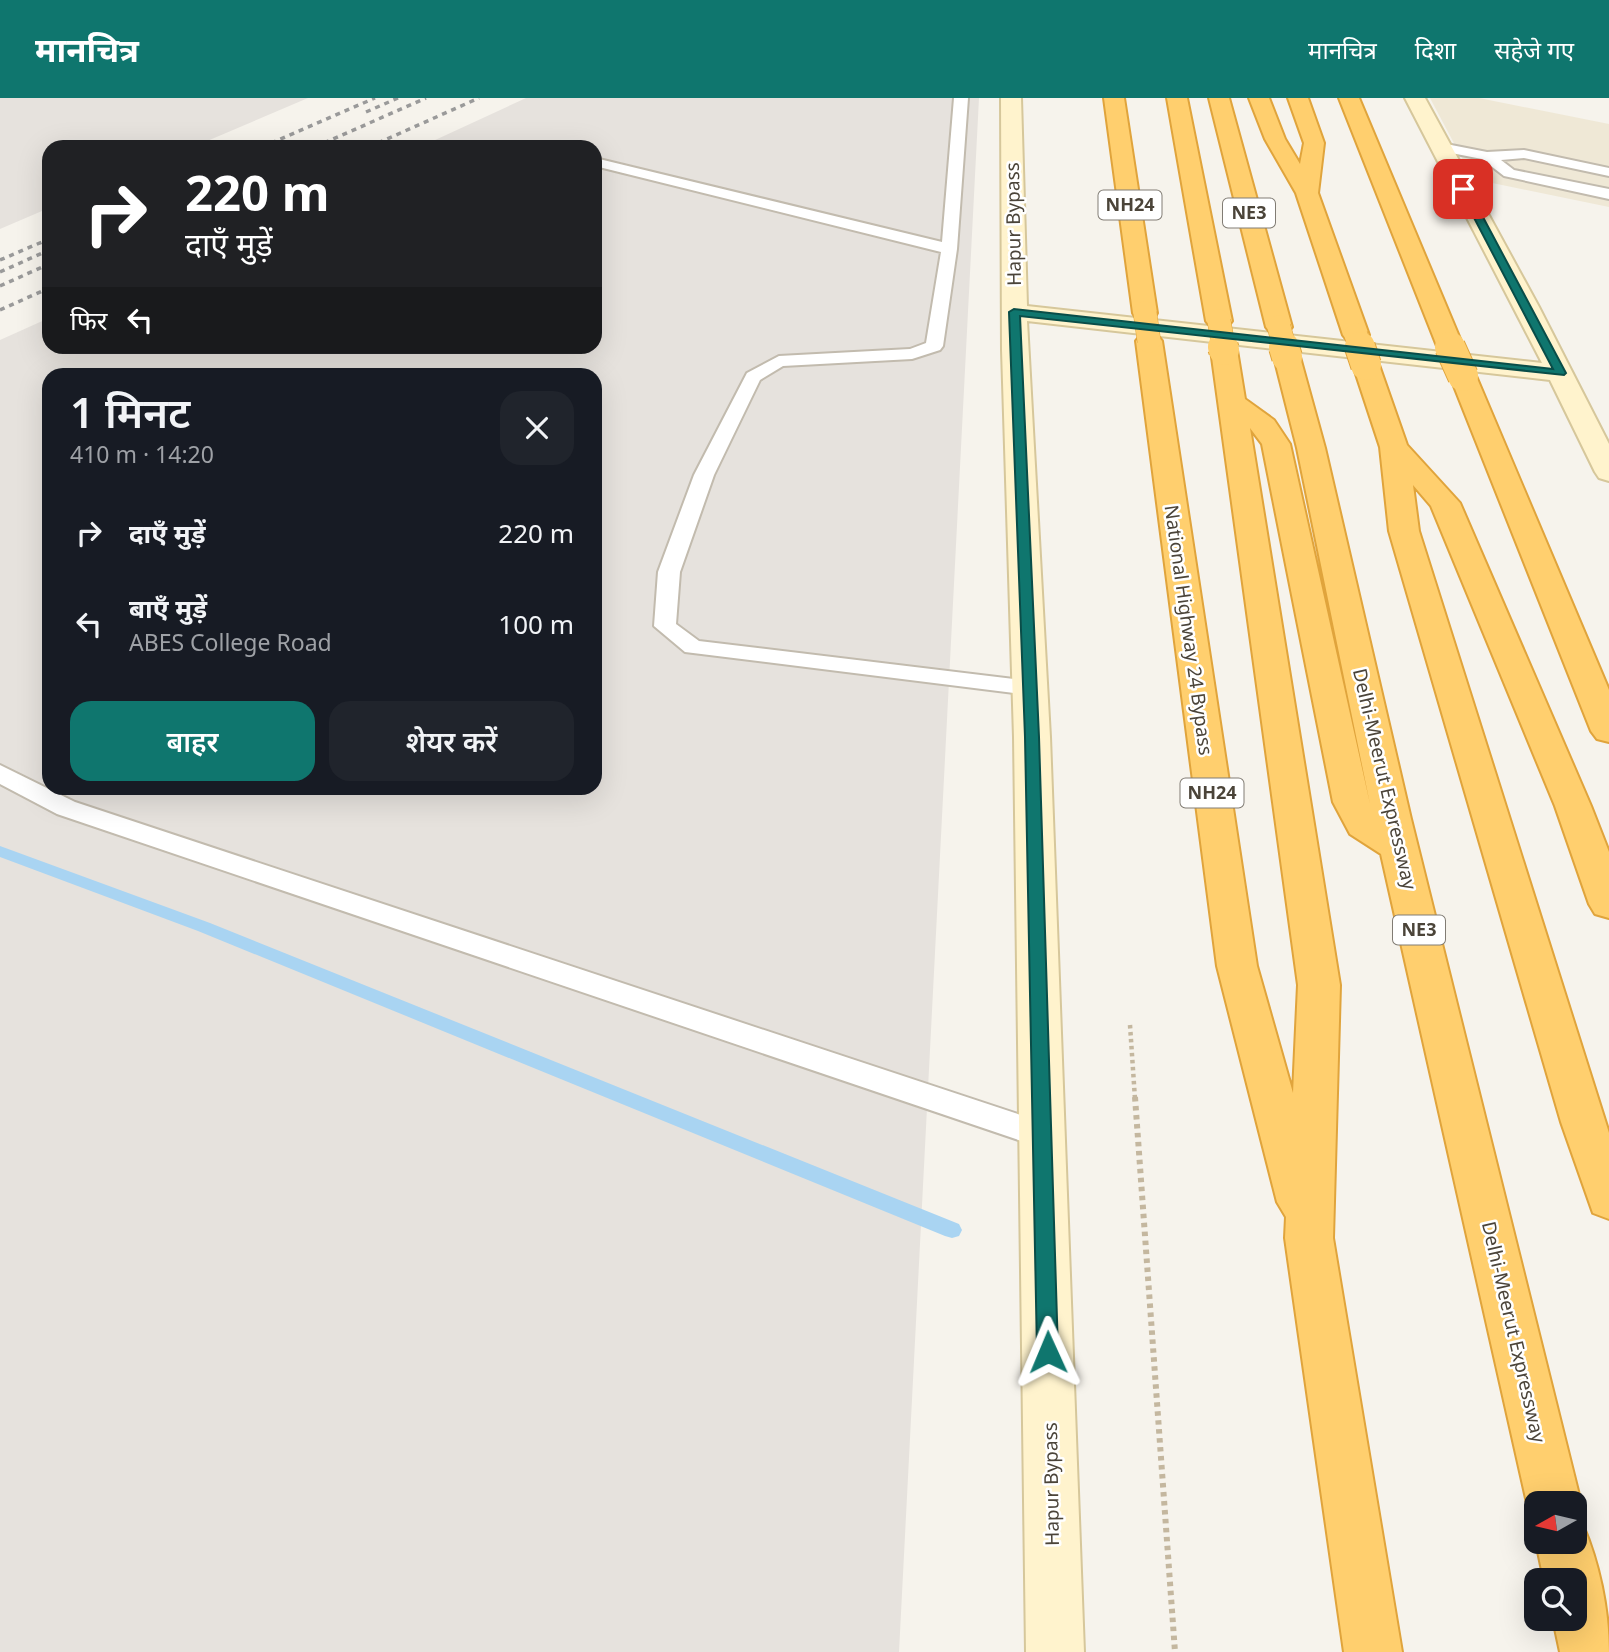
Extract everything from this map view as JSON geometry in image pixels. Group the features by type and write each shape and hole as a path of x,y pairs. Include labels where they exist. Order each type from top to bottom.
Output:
{"highway":[{"name":"National Highway 24 Bypass","path":"1114,98 1237,966 1309,1238"},
{"path":"1177,98 1234,404 1320,985 1309,1238 1373,1652"},
{"name":"Delhi-Meerut Expressway","path":"1219,98 1311,448 1400,848 1551,1491"},
{"path":"1259,98 1275,139 1307,193 1394,447 1404,531 1579,1110 1609,1199"},
{"path":"1298,98 1314,143 1307,193"},
{"path":"1349,98 1609,731"},
{"path":"1234,404 1264,426 1276,444 1351,802 1363,825 1400,848"},
{"path":"1394,447 1445,503 1573,806 1609,904"},
{"path":"1583,1631 1588,1652"}],"street":[{"name":"Hapur Bypass","path":"1011,98 1014,312 1030,688 1055,1652"},
{"path":"1415,98 1609,472"},
{"path":"1014,312 1560,373"}],"lane":[{"path":"961,98 949,249 934,346 912,355 779,361 753,377 704,475 669,572 664,626 693,647 1030,688"},
{"path":"1441,147 1487,156 1524,154 1609,172"},
{"path":"1487,156 1509,173 1609,194"},
{"path":"602,164 949,249"},
{"path":"0,773 66,808 1042,1135"}],"path":[{"path":"1130,1025 1175,1652"}],"shaded area":[{"path":"0,98 308,98 209,140 42,140 42,211 0,229"},
{"path":"526,98 979,98 899,1652 0,1652 0,340 42,321 42,354 602,354 602,140 435,140"},
{"path":"1430,98 1479,98 1609,124 1609,207 1473,179"}],"waterway":[{"path":"0,851 204,927 952,1230"}],"railway":[{"path":"278,140 375,98"},
{"path":"366,112 398,98"},
{"path":"331,140 426,98"},
{"path":"385,140 479,98"},
{"path":"0,260 42,242"},
{"path":"0,272 42,253"},
{"path":"0,286 42,267"},
{"path":"0,310 42,291"}],"route":[{"path":"1048,1352 1032,737 1014,312 1560,373 1463,189"}]}
